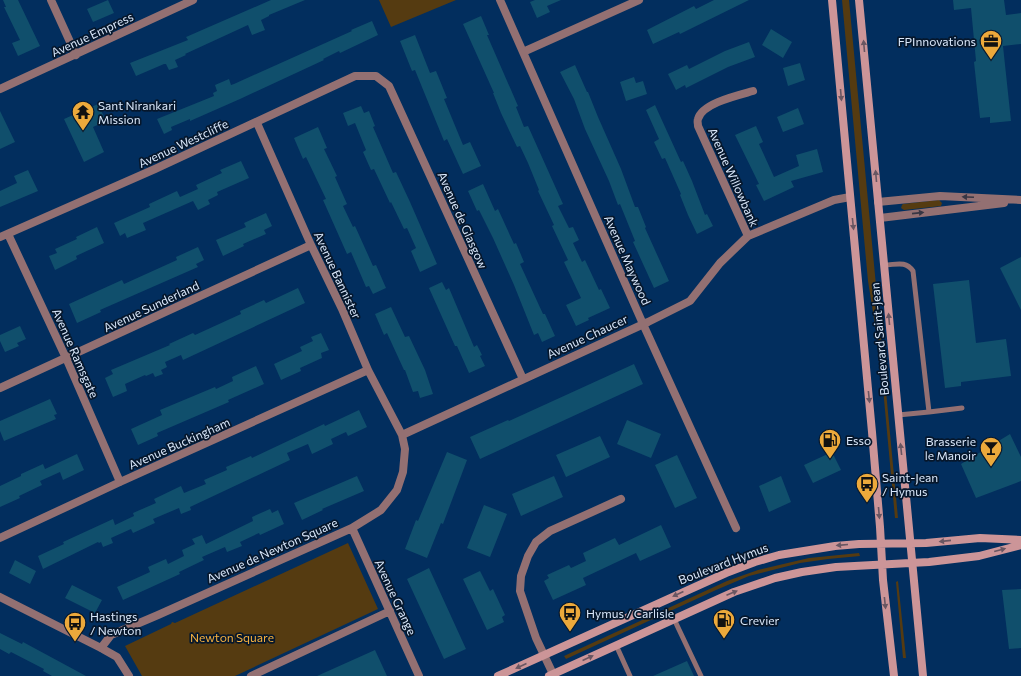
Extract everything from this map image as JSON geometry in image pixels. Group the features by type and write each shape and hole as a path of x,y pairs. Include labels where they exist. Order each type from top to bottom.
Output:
{"main road":[{"name":"Boulevard Saint-Jean","path":"832,0 873,440 883,580 894,676"},
{"name":"Boulevard Saint-Jean","path":"859,0 923,676"},
{"name":"Boulevard Hymus","path":"498,676 693,587 755,562 779,555 816,548 859,544 910,543 980,538 1021,540"},
{"path":"552,676 616,645 734,592 775,578 819,569 912,563 980,556 1021,545"}],"street":[{"path":"51,0 76,55"},
{"name":"Avenue Empress","path":"0,89 193,0"},
{"name":"Avenue Maywood","path":"500,0 643,324 736,528"},
{"path":"523,52 639,0"},
{"name":"Avenue Westcliffe","path":"0,237 257,123 355,76 376,76"},
{"name":"Avenue de Glasgow","path":"376,76 389,86 523,379"},
{"name":"Avenue Willowbank","path":"748,236 698,126 698,118 705,110 718,102 753,91"},
{"name":"Avenue Bannister","path":"257,123 311,245 342,309 368,370 402,435"},
{"path":"878,202 947,196 1021,201"},
{"name":"Avenue Chaucer","path":"402,435 648,322 690,300 720,263 748,236 834,200 850,197"},
{"path":"880,218 1021,201"},
{"name":"Avenue Ramsgate","path":"8,234 66,358 120,482"},
{"name":"Avenue Sunderland","path":"0,388 311,245"},
{"name":"Avenue Buckingham","path":"0,538 368,370"},
{"name":"Avenue de Newton Square","path":"101,648 111,635 352,528 381,510 397,490 404,472 405,448 402,435"},
{"path":"552,676 536,638 520,591 521,576 528,556 536,542 550,531 621,499"},
{"name":"Avenue Grange","path":"352,528 419,676"},
{"path":"0,597 117,657 130,676"},
{"path":"251,676 390,611"}],"lane":[{"path":"884,265 903,263 910,266 913,271 929,412"},
{"path":"898,415 962,408"},
{"path":"674,619 701,676"},
{"path":"616,645 630,676"}],"green space":[{"path":"379,0 456,0 391,27"},
{"path":"842,0 849,0 898,518 895,518 880,356 868,281"},
{"path":"939,200 942,203 941,206 904,210 901,208 903,204"},
{"name":"Newton Square","path":"348,543 378,609 235,676 142,676 125,646 171,624 172,622 175,623"},
{"path":"859,553 860,556 800,563 749,576 566,659 564,656 727,581 758,570 809,558"},
{"path":"898,581 906,658 903,658 896,582"}],"building":[{"path":"3,0 18,0 40,46 18,56 12,43 20,40 4,7 6,7"},
{"path":"108,0 114,13 93,22 87,9"},
{"path":"271,0 305,0 269,15 261,20 265,30 252,35 248,25 175,60 178,67 169,70 166,64 164,64 136,76 130,63 188,40 186,37"},
{"path":"535,0 561,0 547,6 550,12 537,18 530,2"},
{"path":"714,0 749,0 680,34 679,32 653,44 647,30 694,6 696,9"},
{"name":"FPInnovations","path":"953,0 1004,0 1006,15 1021,13 1021,44 1003,46 1011,121 990,123 990,117 980,118 974,62 976,61 971,8 954,10"},
{"path":"481,16 489,35 487,35 518,106 516,107 524,127 528,126 563,204 558,206 569,228 573,227 579,240 573,243 582,262 585,260 599,290 601,289 610,308 588,318 589,320 576,326 566,305 581,298 564,262 568,260 552,226 554,225 538,191 539,190 528,163 520,146 517,147 501,113 494,93 463,24"},
{"path":"372,21 378,35 340,53 339,51 323,59 324,60 240,99 190,121 190,119 171,127 172,130 164,134 157,119 214,96 213,93 217,91 215,85 229,79 231,85 234,84"},
{"path":"771,29 792,42 783,58 762,45"},
{"path":"415,35 430,73 436,71 447,98 444,99 463,145 470,142 481,166 463,174 447,139 444,141 415,70 412,71 400,41"},
{"path":"749,42 755,57 728,67 686,88 685,85 676,90 668,74 687,65 689,69 725,51"},
{"path":"800,63 805,80 788,86 783,68"},
{"path":"575,65 621,169 635,207 638,207 646,227 645,228 669,281 654,288 633,242 635,241 620,204 618,205 609,181 585,129 574,99 560,72"},
{"path":"634,77 636,83 643,81 647,94 626,101 620,82"},
{"name":"Sant Nirankari Mission","path":"98,104 106,121 93,127 104,152 84,162 64,119"},
{"path":"655,105 681,162 683,161 705,215 707,214 713,226 697,234 665,158 662,159 654,142 659,139 646,110"},
{"path":"361,106 364,113 369,111 375,126 373,127 393,173 396,172 437,264 420,272 411,251 416,248 407,228 404,229 374,169 371,170 363,152 366,150 355,123 348,126 343,113"},
{"path":"798,108 804,124 783,132 777,117"},
{"path":"0,111 15,142 0,149"},
{"path":"756,126 763,142 759,144 774,177 799,166 796,155 817,149 823,172 791,181 794,187 764,201 756,185 759,184 735,135"},
{"path":"318,127 327,148 324,149 337,176 335,177 347,204 343,206 353,227 355,226 373,266 376,265 386,288 373,294 369,286 366,287 351,252 347,254 323,200 326,199 306,157 303,159 294,138"},
{"path":"241,161 249,178 217,192 218,195 208,200 210,204 198,210 193,201 143,223 146,230 127,238 125,233 120,236 114,223 150,207 149,204 177,191 180,197 198,189 196,185 222,173 220,170"},
{"path":"28,170 38,191 0,207 0,191 17,183 14,176"},
{"path":"483,184 495,211 498,209 514,244 516,243 524,262 520,264 555,336 542,342 538,333 534,335 493,238 479,210 477,211 468,191"},
{"path":"266,213 272,226 264,230 266,234 243,244 244,246 223,256 216,240 246,227 244,223"},
{"path":"97,227 104,243 76,256 77,259 55,270 49,256 57,253 55,249 77,239 76,237"},
{"path":"198,247 204,260 196,264 198,267 100,310 101,312 77,323 69,304 122,280 124,284 177,260 176,257"},
{"path":"1021,257 1021,310 1000,268"},
{"path":"969,280 976,343 1006,339 1011,376 961,382 961,386 945,388 933,284"},
{"path":"442,282 446,290 449,288 474,347 477,345 482,355 480,356 485,366 469,373 429,288"},
{"path":"298,288 305,303 183,360 181,355 165,362 167,367 161,370 163,374 155,377 153,373 146,376 145,375 125,384 127,391 113,397 105,378 113,374 111,370 170,345 169,344 193,333 195,335 241,314 240,311 264,300 266,303"},
{"path":"391,307 405,337 409,336 425,370 433,394 420,398 418,391 413,392 405,370 387,333 384,335 375,314"},
{"path":"20,326 26,339 17,343 19,346 5,352 0,341 0,335"},
{"path":"321,333 329,350 321,353 322,358 300,368 301,371 281,380 274,364 302,351 300,347 313,341 311,337"},
{"path":"634,364 643,384 480,459 470,437 508,420 509,421"},
{"path":"256,366 264,384 228,400 229,402 157,433 158,436 138,445 131,429 162,415 160,410 215,387 216,389 233,381 232,377"},
{"path":"50,399 57,414 54,415 56,419 4,441 0,431 0,421"},
{"path":"359,410 367,427 348,436 346,432 331,439 333,444 312,454 308,444 287,453 290,460 190,507 191,510 181,514 179,508 153,519 155,523 133,533 131,529 111,538 113,543 103,547 101,542 98,542 43,569 38,556 64,544 63,542 113,519 115,525 134,516 133,513 156,503 154,499 181,486 184,493 206,484 204,480 227,470 226,467 251,456 252,458 324,424 325,426"},
{"path":"627,420 661,434 651,458 617,444"},
{"path":"1010,434 1021,457 1021,481 976,498 961,464"},
{"path":"600,436 610,457 566,477 556,455"},
{"path":"447,452 467,460 443,524 441,523 427,558 405,549 416,520 418,521"},
{"path":"832,452 841,470 813,483 804,465"},
{"path":"77,454 84,470 63,480 60,472 40,481 42,485 19,496 20,498 0,507 0,486 43,464 45,469"},
{"path":"677,455 697,498 675,508 655,465"},
{"path":"357,476 364,491 322,509 323,510 302,520 294,503"},
{"path":"554,476 563,497 521,516 512,494"},
{"path":"781,476 791,502 769,512 759,486"},
{"path":"484,505 507,514 490,557 467,548"},
{"path":"270,509 272,513 278,510 284,524 240,542 242,546 227,552 225,547 202,557 204,560 179,572 180,574 123,600 117,587 150,572 148,567 166,559 168,564 184,556 182,550 195,544 192,539 202,535 206,544 253,521 252,517"},
{"path":"661,525 671,547 640,561 636,553 583,578 586,585 553,600 544,581 549,578 547,575 569,565 571,568 586,561 583,553 615,538 619,545"},
{"path":"15,560 36,571 30,584 9,573"},
{"path":"429,568 466,649 444,659 407,579"},
{"path":"480,571 490,591 493,589 505,615 502,617 504,622 487,630 463,579"},
{"path":"72,585 102,600 95,613 65,598"},
{"path":"1021,589 1021,648 1009,649 1002,590"},
{"path":"0,633 22,644 23,642 86,676 52,676 43,671 44,669 11,652 9,654 0,649"},
{"path":"375,650 387,676 317,676"},
{"path":"687,661 694,676 653,676"}],"place":[{"name":"FPInnovations","path":"991,60"},
{"name":"Sant Nirankari Mission","path":"83,132"},
{"name":"Esso","path":"830,460"},
{"name":"Brasserie le Manoir","path":"991,468"},
{"name":"Saint-Jean / Hymus","path":"867,504"},
{"name":"Hymus / Carlisle","path":"570,632"},
{"name":"Crevier","path":"724,640"},
{"name":"Hastings / Newton","path":"75,642"}]}
